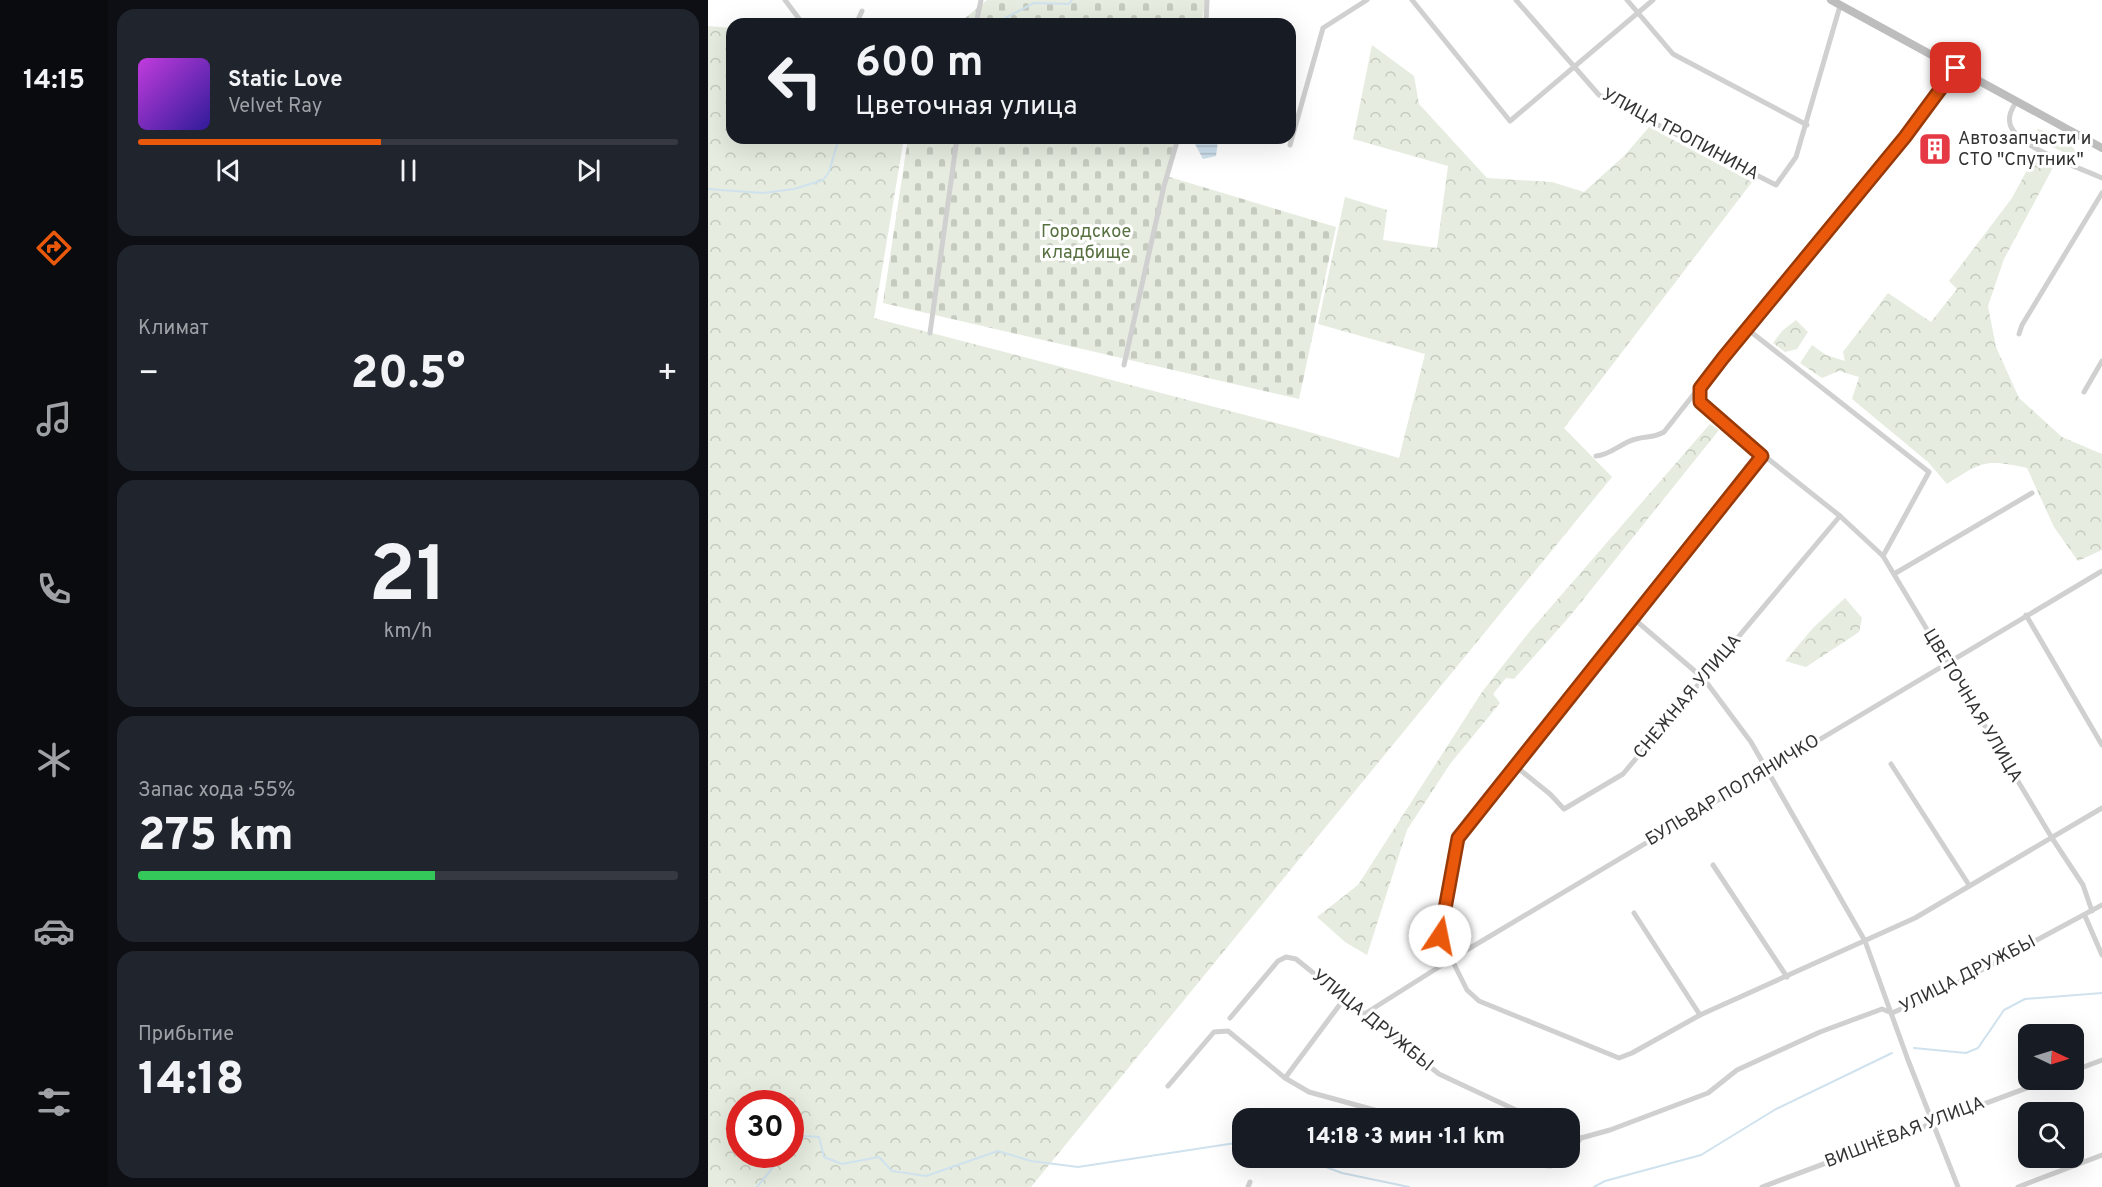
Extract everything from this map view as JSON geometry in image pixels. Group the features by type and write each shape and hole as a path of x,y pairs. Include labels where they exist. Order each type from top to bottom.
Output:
{"street":[{"path":"785,0 798,18"},
{"path":"977,18 981,0"},
{"path":"1206,18 1207,0"},
{"path":"1296,124 1323,28 1367,0"},
{"path":"1412,0 1510,121 1653,0"},
{"name":"УЛИЦА ТРОПИНИНА","path":"1516,0 1573,68 1599,95 1776,185 1797,157 1807,125"},
{"path":"1627,0 1673,54 1807,125 1840,6"},
{"path":"1831,0 2102,148"},
{"path":"858,18 862,11"},
{"path":"1596,456 1635,439 1655,437 1664,432 1746,328 1905,137 1956,68"},
{"path":"2016,102 2010,114 2010,125 2024,142 2102,178"},
{"path":"930,333 956,144"},
{"path":"1124,365 1164,186 1176,144"},
{"path":"2019,334 2022,325 2102,193"},
{"path":"1746,328 1929,472 1883,556"},
{"path":"2084,392 2102,361"},
{"name":"ЦВЕТОЧНАЯ УЛИЦА","path":"1700,388 1700,402 1762,456 1840,516 1883,556 1945,663 2083,885 2092,911"},
{"path":"1762,456 1458,838 1440,936 1467,990 1479,1001 1619,1058 1700,1015 1916,918 2102,808"},
{"path":"1894,574 2032,493"},
{"name":"СНЕЖНАЯ УЛИЦА","path":"1514,765 1550,794 1564,810 1623,774 1840,516"},
{"name":"БУЛЬВАР ПОЛЯНИЧКО","path":"1366,1013 1450,960 2102,571"},
{"path":"2026,615 2102,745"},
{"path":"1634,618 1704,679 1750,742 1865,940 1958,1187"},
{"path":"1891,764 1969,885"},
{"path":"1713,865 1787,977"},
{"name":"УЛИЦА ДРУЖБЫ","path":"1581,1138 1610,1130 1708,1093 1737,1071 1820,1032 1882,1009 1892,1013 1946,989 2102,905"},
{"path":"1634,913 1700,1015"},
{"path":"2085,916 2102,955"},
{"name":"УЛИЦА ДРУЖБЫ","path":"1230,1018 1278,961 1286,957 1296,959 1439,1074 1512,1108"},
{"path":"1285,1078 1344,999"},
{"path":"1168,1086 1215,1032 1220,1030 1228,1031 1285,1078 1309,1092 1367,1108"},
{"path":"2084,1067 2102,1060"},
{"name":"ВИШНЁВАЯ УЛИЦА","path":"1762,1187 1771,1186 1932,1122 2020,1090"},
{"path":"2018,1187 2102,1155"}],"green space":[{"path":"987,0 1206,0 1202,18 965,18"},
{"path":"708,26 726,28 726,144 903,144 874,318 1295,428 1399,458 1425,354 1318,324 1345,197 1387,210 1383,240 1437,248 1448,166 1353,139 1372,45 1414,76 1419,104 1487,178 1552,182 1584,192 1625,155 1649,127 1752,182 1564,428 1612,477 1031,1187 708,1187"},
{"path":"2037,129 2061,138 2079,155 2076,158 2035,139"},
{"name":"Городское кладбище","path":"907,144 1174,144 1166,176 1336,227 1299,399 883,303"},
{"path":"2033,159 2057,160 2004,259 1988,306 1996,347 2019,398 2062,437 2102,454 2102,550 2078,561 2054,527 2027,468 2002,463 1985,464 1977,466 1947,484 1928,462 1852,399 1859,377 1839,371 1822,378 1800,363 1812,345 1826,355 1845,361 1843,352 1888,293 1931,322 1957,289 1949,281 2012,198"},
{"path":"1796,320 1808,332 1797,349 1785,352 1773,343 1782,331"},
{"path":"1710,424 1719,430 1570,616 1514,679 1506,678 1493,694 1500,703 1450,764 1407,830 1367,955 1345,942 1317,917 1358,885 1482,692 1530,631"},
{"path":"1845,598 1862,618 1859,632 1806,667 1785,661 1813,628"}],"water":[{"path":"1195,144 1218,144 1216,156 1203,159"}],"waterway":[{"path":"1005,18 1034,3 1069,4 1072,0"},
{"path":"708,189 763,193 794,189 823,180 829,172 837,144"},
{"path":"1914,1048 1966,1053 1978,1048 2004,1010 2025,999 2102,993"},
{"path":"1594,1187 1605,1181 1701,1155 1776,1109 1892,1053"},
{"path":"804,1137 819,1137 824,1157 842,1164 879,1157 892,1171 926,1176 998,1151 1031,1161 1078,1167 1232,1144"},
{"path":"757,1187 772,1168"},
{"path":"1328,1168 1409,1187"}],"place":[{"name":"Автозапчасти и СТО \"Спутник\"","path":"1935,149"}],"route":[{"path":"1440,936 1458,838 1762,456 1707,411 1700,402 1700,388 1746,328 1905,137 1956,68"}]}
